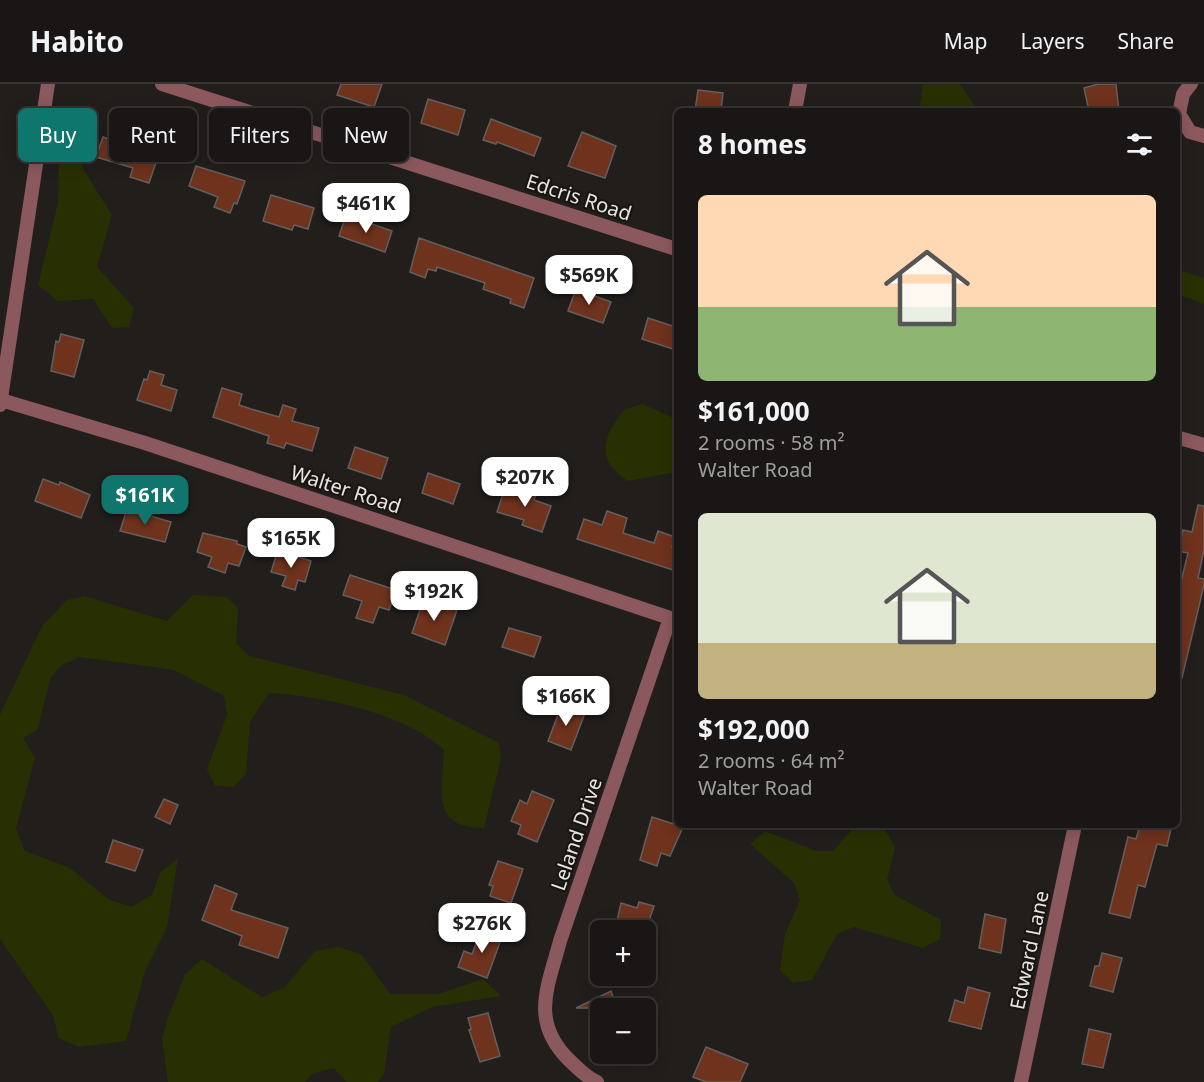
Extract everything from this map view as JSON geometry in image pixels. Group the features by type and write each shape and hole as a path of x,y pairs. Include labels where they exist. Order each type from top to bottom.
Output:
{"street":[{"path":"1,402 48,84"},
{"name":"Edcris Road","path":"162,84 674,248"},
{"path":"796,108 800,84"},
{"path":"1180,109 1183,94 1191,84"},
{"path":"1180,116 1190,132 1204,136"},
{"name":"Walter Road","path":"1,402 156,447 673,619"},
{"path":"1180,438 1204,445"},
{"name":"Leland Drive","path":"597,1082 587,1078 560,1050 545,1023 546,992 560,941 673,619"},
{"name":"Edward Lane","path":"1021,1082 1074,828"}],"green space":[{"path":"923,84 960,84 976,108 919,108"},
{"path":"59,162 82,162 83,169 112,215 97,267 134,308 129,327 112,328 93,299 58,301 38,285 58,203"},
{"path":"1180,270 1204,278 1204,304 1180,295"},
{"path":"643,404 674,418 674,472 628,481 610,465 606,456 607,438 611,428 625,409"},
{"path":"193,595 227,597 238,608 236,643 249,656 404,695 499,743 501,759 484,828 467,826 455,821 447,814 442,792 444,750 428,737 386,716 313,698 269,693 250,722 246,774 233,787 215,786 207,769 227,715 224,696 174,670 80,657 62,665 50,679 38,729 23,738 35,758 16,828 25,851 70,868 108,899 131,907 152,895 160,873 178,858 167,927 145,971 126,1041 79,1047 58,1038 54,1017 0,939 0,715 42,626 67,600 84,596 167,621"},
{"path":"853,828 885,830 895,848 887,880 895,895 941,920 940,939 923,948 854,927 837,934 812,980 793,983 780,970 785,934 800,900 794,883 750,844 765,831 816,851 833,851"},
{"path":"339,947 362,955 390,994 438,994 483,979 501,996 432,1007 391,1027 384,1074 378,1082 346,1082 334,1068 312,1074 305,1082 168,1082 162,1038 185,974 202,959 262,997 284,988 315,951"}],"building":[{"path":"341,84 382,84 374,107 337,95"},
{"path":"1098,84 1116,84 1119,108 1088,108 1084,88"},
{"path":"698,90 723,93 721,108 695,108"},
{"path":"428,99 465,110 458,135 421,123"},
{"path":"491,119 541,138 534,156 497,142 496,144 483,140"},
{"path":"582,132 616,146 605,178 568,166"},
{"path":"103,137 109,139 109,161 97,157"},
{"path":"113,162 156,162 149,183 130,177 133,168"},
{"path":"196,166 245,181 237,204 234,203 230,213 214,207 218,197 189,186"},
{"path":"271,195 314,208 308,229 294,225 292,230 263,221"},
{"path":"346,215 392,231 385,252 339,236"},
{"path":"419,238 534,278 524,308 510,303 511,299 483,289 485,283 437,267 436,271 428,269 425,278 410,272"},
{"path":"576,289 611,302 603,323 568,311"},
{"path":"648,318 674,326 674,349 642,339"},
{"path":"61,334 84,340 74,377 51,371 56,341 59,342"},
{"path":"150,371 164,375 161,385 177,390 171,411 137,400 144,379 147,380"},
{"path":"222,388 242,394 239,405 279,417 283,405 296,409 292,421 319,428 312,451 286,443 284,448 267,443 269,436 213,417"},
{"path":"355,447 388,458 381,479 348,468"},
{"path":"428,473 460,484 453,504 422,493"},
{"path":"43,479 59,485 60,482 90,495 81,518 35,501"},
{"path":"523,486 537,490 534,500 551,506 542,532 522,525 524,520 497,512 504,491 520,496"},
{"path":"1198,505 1204,506 1204,550 1198,578 1204,579 1204,585 1182,678 1180,678 1180,586 1188,553 1180,551 1180,543 1183,530 1192,532"},
{"path":"127,509 171,522 165,542 120,531"},
{"path":"607,511 627,518 623,533 654,543 658,531 674,537 672,547 674,548 674,570 577,539 584,519 602,525"},
{"path":"203,533 237,541 237,544 246,547 239,566 228,563 225,573 208,567 212,557 197,552"},
{"path":"278,550 311,561 305,582 298,580 295,590 282,586 286,576 271,572"},
{"path":"350,575 396,590 389,610 379,607 373,623 356,618 362,601 343,595"},
{"path":"424,598 457,610 445,645 412,633"},
{"path":"509,628 541,637 534,657 502,647"},
{"path":"562,704 585,713 571,750 548,741"},
{"path":"532,791 554,800 537,842 518,834 521,825 511,821 520,800 527,804"},
{"path":"164,799 178,805 170,824 155,817"},
{"path":"652,817 674,824 674,828 683,828 670,856 661,853 657,866 640,860"},
{"path":"1139,828 1171,829 1167,846 1157,844 1145,887 1138,885 1130,918 1109,913 1128,837 1136,839"},
{"path":"113,840 143,850 135,871 106,862"},
{"path":"498,861 523,869 511,903 490,896 493,886 489,885"},
{"path":"215,885 237,894 231,910 288,928 278,958 239,945 242,936 202,920"},
{"path":"639,902 654,906 649,920 617,920 621,903 637,908"},
{"path":"985,914 1006,919 1001,953 979,948"},
{"path":"486,928 503,934 487,978 458,967 464,951 472,954 479,936 482,937"},
{"path":"1102,953 1122,958 1113,992 1090,986 1095,966 1099,966"},
{"path":"968,987 990,993 981,1029 949,1021 955,1000 964,1003"},
{"path":"611,991 613,998 597,998"},
{"path":"590,1001 590,1008 576,1008"},
{"path":"488,1013 500,1056 480,1062 469,1030 471,1029 468,1018"},
{"path":"1089,1029 1111,1034 1103,1068 1082,1064"},
{"path":"706,1047 748,1064 740,1082 706,1082 693,1077"}]}
